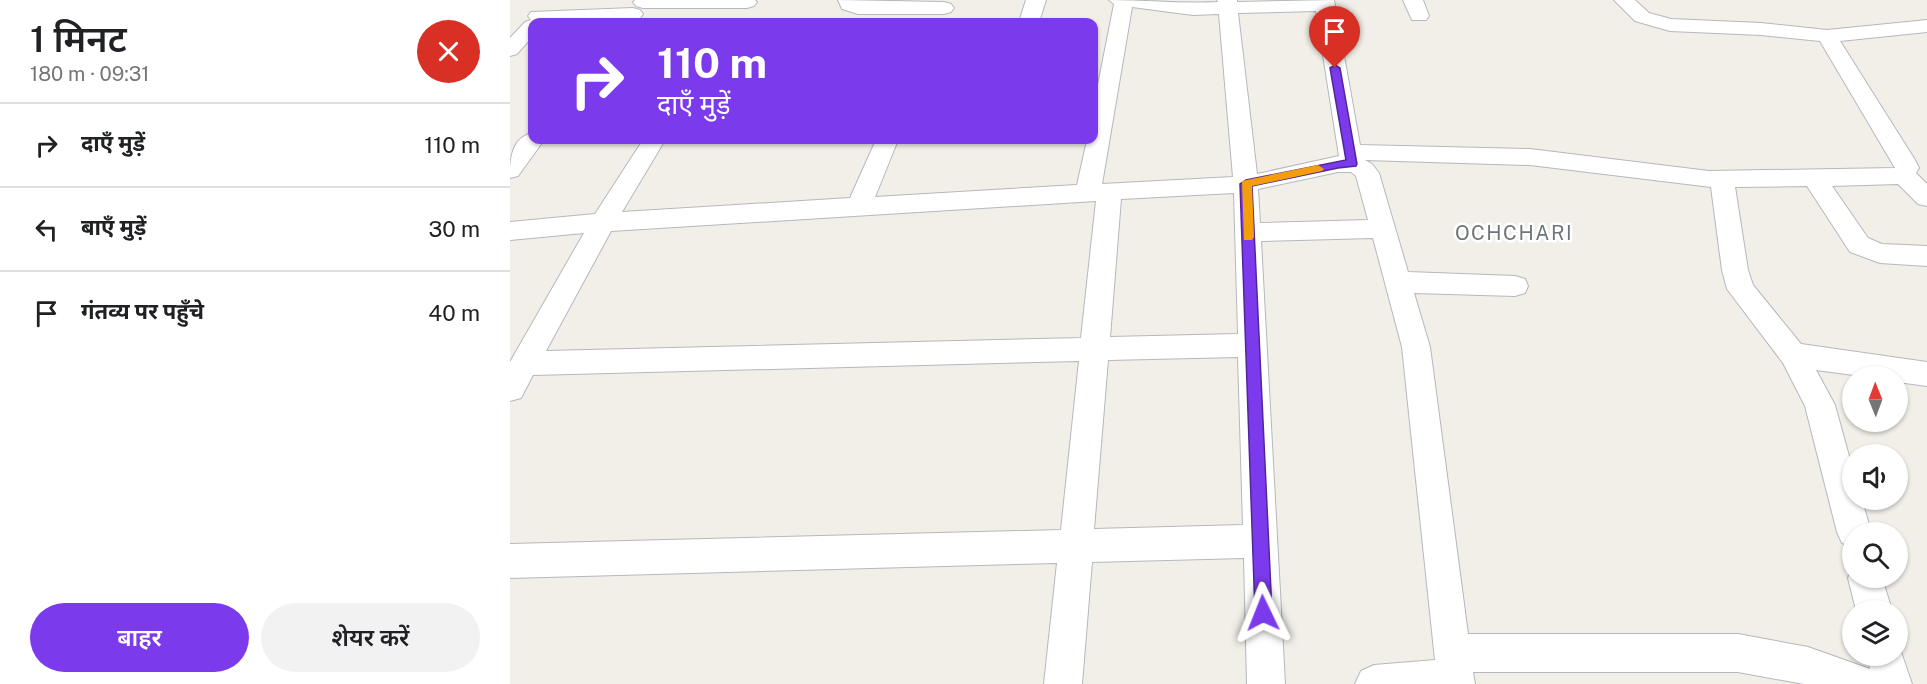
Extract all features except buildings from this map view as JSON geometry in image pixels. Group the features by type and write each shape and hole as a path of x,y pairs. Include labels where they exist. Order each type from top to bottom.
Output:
{"street":[{"path":"848,0 849,5 858,8 943,10"},
{"path":"1030,18 1036,0"},
{"path":"1119,0 1180,8 1227,4 1324,3 1351,158 1367,173 1416,347 1455,672"},
{"path":"1063,684 1094,349 1102,84 1124,0"},
{"path":"1624,0 1642,17 1670,26 1761,29 1827,36 1927,26"},
{"path":"536,16 748,1"},
{"path":"735,18 748,1"},
{"path":"1227,4 1246,184 1266,684"},
{"path":"510,50 528,26"},
{"path":"1827,36 1903,160 1907,168 1904,175"},
{"path":"510,170 530,144"},
{"path":"510,389 602,223 651,144"},
{"path":"859,205 885,144"},
{"path":"510,231 859,205 1246,184 1338,164 1351,158 1530,157 1722,179 1904,175"},
{"path":"1904,175 1927,198"},
{"path":"1814,178 1859,245 1880,253 1927,256"},
{"path":"1722,179 1735,270 1741,289 1793,355 1821,405 1851,522"},
{"path":"1248,232 1383,230"},
{"path":"1398,282 1515,286"},
{"path":"524,363 1252,345"},
{"path":"1793,355 1927,374"},
{"path":"510,561 1260,541"},
{"path":"1374,684 1455,672 1738,653 1808,666 1860,684"},
{"path":"1888,666 1893,684"}],"slow traffic":[{"path":"1248,237 1246,184 1318,169"}],"district":[{"name":"OCHCHARI","path":"1514,233"}],"route":[{"path":"1263,613 1246,184 1338,164 1352,164 1335,68"}]}
